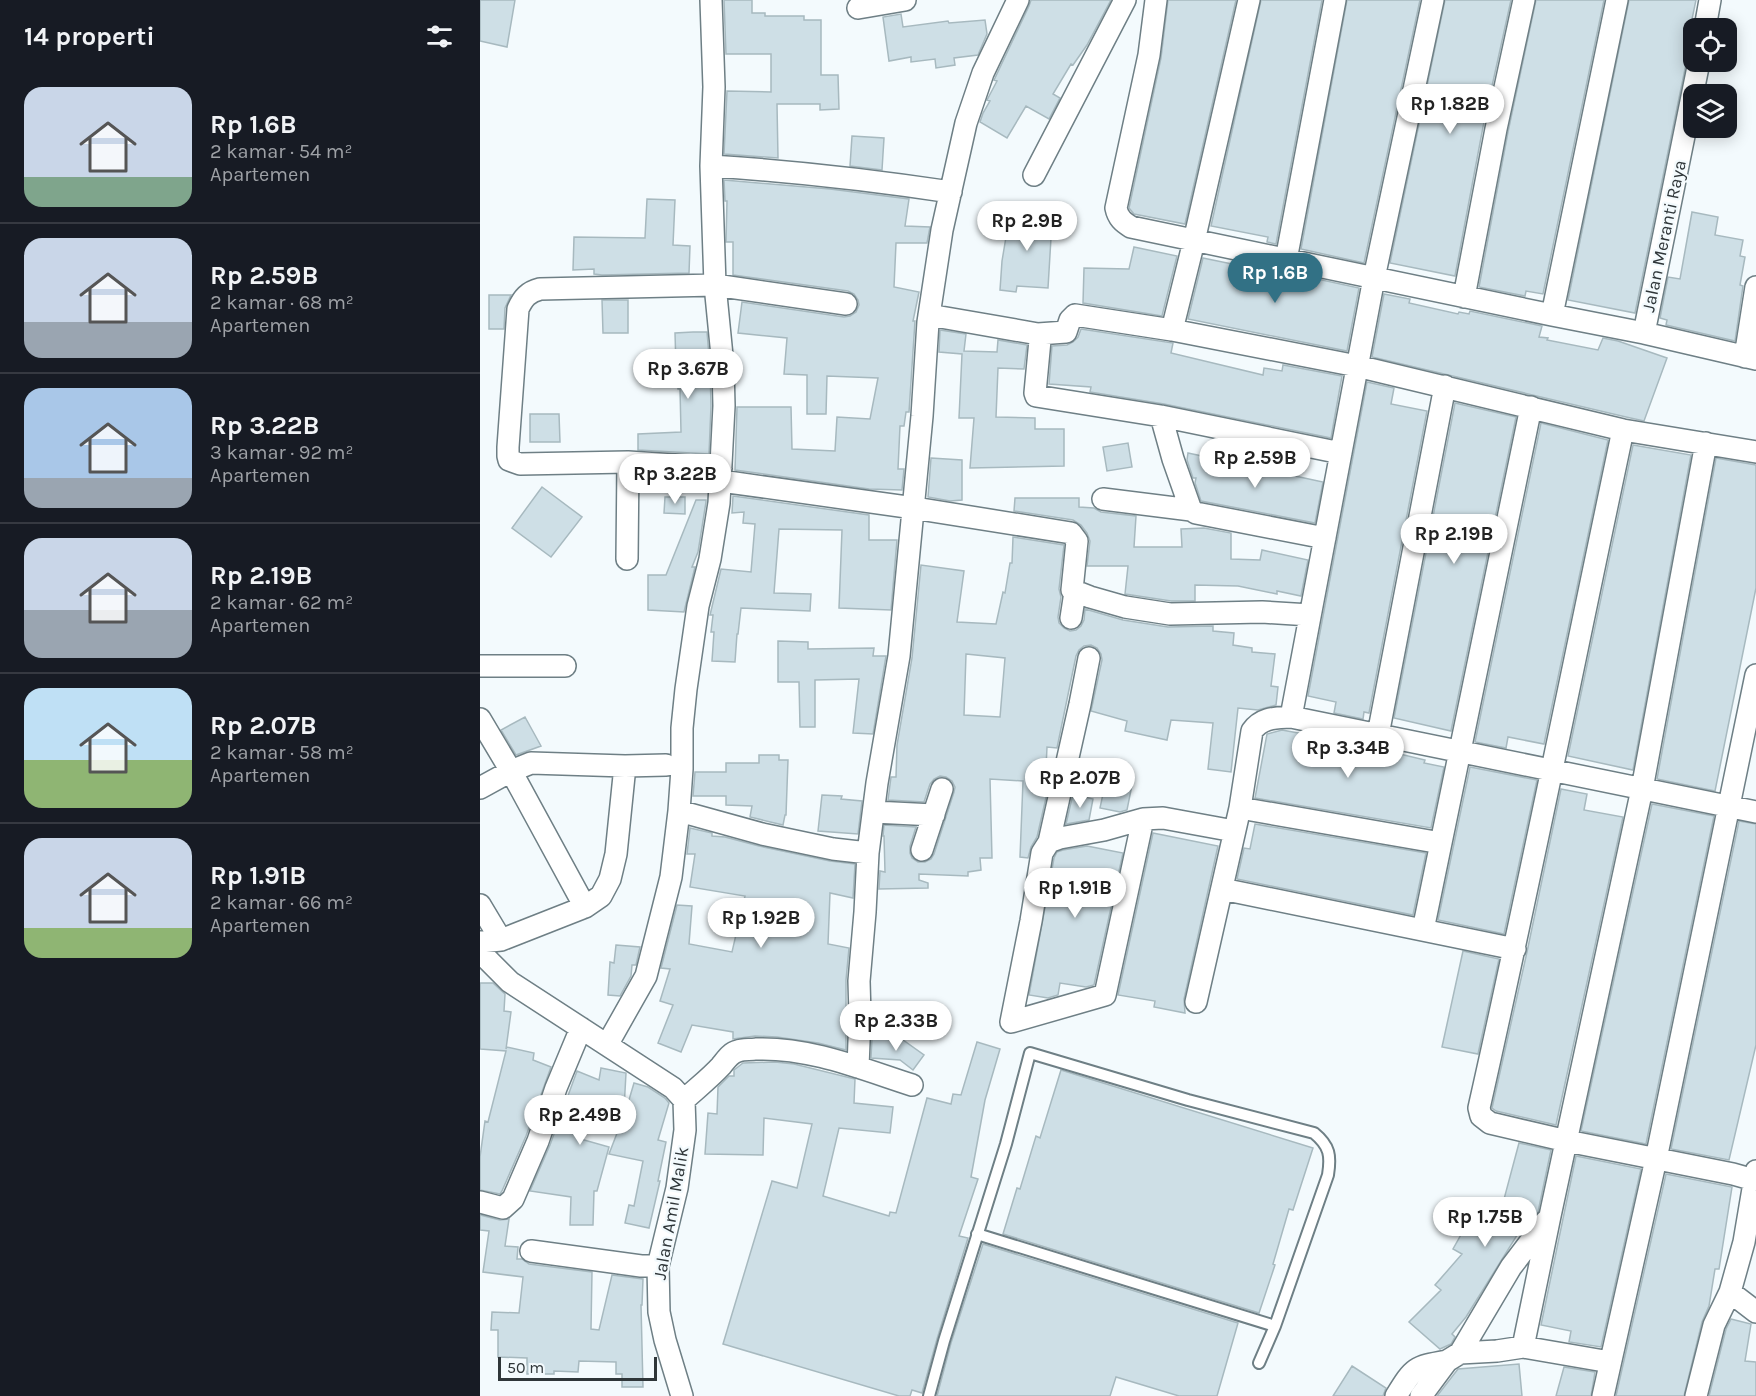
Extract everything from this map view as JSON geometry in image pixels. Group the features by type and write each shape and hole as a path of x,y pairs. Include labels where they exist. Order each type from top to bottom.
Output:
{"street":[{"path":"607,1045 646,976 671,877 679,811 686,689 698,606 710,559 720,503 724,406 723,366 715,285 711,166 714,87 711,0"},
{"path":"858,8 905,0"},
{"path":"858,1067 859,981 866,912 868,853 899,656 914,507 929,315 942,230 966,123 983,73 1018,0"},
{"path":"1034,175 1125,0"},
{"path":"1156,0 1149,55 1116,208 1123,222 1131,227 1194,241 1644,333"},
{"path":"1172,330 1249,0"},
{"path":"1286,260 1335,0"},
{"path":"1292,717 1374,278 1433,0"},
{"path":"1464,297 1496,129 1524,0"},
{"path":"1552,315 1617,0"},
{"path":"1707,18 1710,0"},
{"name":"Jalan Meranti Raya","path":"1697,72 1644,333 1750,358"},
{"path":"711,166 775,170 951,192"},
{"path":"846,304 715,285 540,289 527,294 518,309 508,456 510,460 520,464 628,462 721,475 1071,533 1077,541 1072,581 1072,590 1075,592 1125,607 1170,614 1262,612 1310,615"},
{"path":"1750,358 1756,287"},
{"path":"929,315 1038,334 1066,332 1070,320 1076,315 1172,330 1357,366 1623,430 1756,452"},
{"path":"1038,334 1040,340 1036,396 1161,416 1341,453"},
{"path":"1378,735 1445,386"},
{"path":"1423,930 1531,407"},
{"path":"1161,416 1191,510"},
{"path":"1623,430 1550,770 1515,949 1479,1108 1481,1116 1490,1123 1656,1159 1755,1176 1752,1216 1730,1293 1714,1325 1696,1396"},
{"path":"1523,1347 1642,789 1706,443"},
{"path":"627,559 628,462"},
{"path":"1102,499 1191,510 1202,515 1325,538"},
{"path":"1071,618 1075,592"},
{"path":"1089,658 1049,842 1042,853 1011,1022 1105,995 1143,819"},
{"path":"480,666 565,666"},
{"path":"1603,1396 1656,1159 1756,675"},
{"path":"1196,1002 1240,808 1252,731 1257,723 1265,720 1292,717 1756,812"},
{"path":"480,719 585,907"},
{"path":"480,788 531,763 666,765"},
{"path":"480,905 490,941 585,907 601,896 610,879 616,854 625,766"},
{"path":"922,850 942,789"},
{"path":"1240,808 1441,843"},
{"path":"679,811 762,834 833,849 868,853"},
{"path":"874,812 934,815"},
{"path":"1049,842 1143,819 1163,818 1234,831"},
{"path":"1222,889 1515,949"},
{"path":"480,952 510,982 673,1088 684,1100 736,1051 769,1049 806,1053 912,1085"},
{"path":"480,1202 503,1208 513,1199 538,1141 580,1029"},
{"name":"Jalan Amil Malik","path":"682,1396 659,1312 658,1266 681,1163 685,1130 684,1100"},
{"path":"1421,1396 1453,1357 1511,1267 1550,1216"},
{"path":"531,1251 641,1266 658,1266"},
{"path":"1730,1293 1756,1312"},
{"path":"1396,1396 1415,1369 1453,1357 1523,1347 1610,1362"}],"lane":[{"path":"929,1396 1006,1144 1030,1053 1188,1100 1314,1133 1325,1142 1330,1160 1328,1175 1275,1326 1259,1364"},
{"path":"977,1234 1275,1326"}],"building":[{"path":"480,0 515,0 507,47 480,41"},
{"path":"724,0 752,0 752,13 765,13 765,16 804,16 804,20 821,20 821,75 838,75 839,109 820,110 820,104 777,104 778,158 724,154 727,91 771,92 771,54 726,54"},
{"path":"1031,0 1111,0 1087,45 1073,65 1071,64 1053,94 1060,98 1049,119 1026,106 1007,138 980,122 990,101 987,100 997,81 994,80"},
{"path":"1168,0 1236,0 1185,224 1134,214 1129,208 1161,58"},
{"path":"1261,0 1322,0 1276,244 1267,242 1268,237 1211,226"},
{"path":"1347,0 1420,0 1364,263 1301,249"},
{"path":"1445,0 1511,0 1483,127 1455,276 1390,263"},
{"path":"1536,0 1604,0 1543,294 1526,291 1525,296 1479,287"},
{"path":"1629,0 1696,0 1692,18 1683,18 1684,72 1635,313 1568,300"},
{"path":"901,14 903,27 948,21 949,23 985,20 987,34 978,55 954,58 955,65 936,68 935,59 911,62 911,57 889,61 883,17"},
{"path":"852,136 884,138 882,170 850,166"},
{"path":"724,180 830,189 909,199 905,226 930,227 927,243 896,243 894,287 919,292 913,321 915,321 909,412 906,412 904,426 900,426 898,469 904,469 902,490 869,489 735,470 737,407 791,407 792,449 835,451 837,417 870,419 878,378 827,376 826,414 807,414 807,375 784,374 787,338 738,333 742,302 844,317 856,312 859,305 854,294 848,291 733,275 733,242 726,242 727,201 725,201"},
{"path":"647,199 675,200 673,245 690,246 689,273 602,275 594,274 594,269 573,270 574,237 645,238"},
{"path":"1692,212 1718,217 1715,235 1743,240 1740,256 1745,257 1740,285 1743,286 1735,341 1666,325 1667,320 1660,318 1668,277 1680,279"},
{"path":"1010,213 1058,220 1056,239 1051,238 1048,288 1017,286 1016,292 1000,290"},
{"path":"1134,247 1177,256 1162,316 1083,303 1084,268 1129,269"},
{"path":"1203,258 1261,270 1262,267 1359,288 1347,351 1188,319"},
{"path":"1384,294 1410,299 1409,303 1458,314 1459,312 1469,314 1470,311 1542,326 1539,337 1548,338 1547,340 1598,350 1603,338 1667,358 1644,421 1626,417 1372,357"},
{"path":"489,295 511,295 505,308 504,329 489,329"},
{"path":"602,300 628,300 628,333 603,333"},
{"path":"1081,329 1173,343 1171,353 1263,375 1264,368 1282,371 1283,365 1342,376 1331,438 1164,404 1090,392 1091,387 1049,384 1052,346 1067,345 1073,342"},
{"path":"940,330 966,334 964,351 997,352 998,340 1027,345 1024,369 998,368 996,417 1035,418 1035,429 1064,429 1064,466 970,468 974,418 959,418 962,354 939,352"},
{"path":"707,332 711,406 709,454 638,450 638,434 681,432 675,333"},
{"path":"1367,382 1394,388 1391,404 1427,411 1369,713 1364,712 1363,719 1334,713 1336,702 1308,696"},
{"path":"1455,403 1516,417 1451,731 1394,718"},
{"path":"530,414 559,414 560,442 530,442"},
{"path":"1541,423 1608,440 1544,744 1508,737 1506,748 1475,742"},
{"path":"1128,443 1132,467 1107,471 1103,447"},
{"path":"1633,445 1691,455 1633,770 1568,756"},
{"path":"1188,453 1323,482 1315,523 1201,501 1195,483 1196,478 1193,478 1187,460"},
{"path":"931,458 962,460 962,500 950,501 928,497"},
{"path":"1716,458 1756,465 1756,588 1715,791 1657,779"},
{"path":"542,487 582,517 551,557 512,528"},
{"path":"733,496 869,515 869,540 897,540 891,610 839,608 842,530 779,529 774,593 811,594 810,611 741,608 735,662 712,661 714,632 711,632 713,615 710,615 721,569 751,572 755,524 743,523 744,512 732,513"},
{"path":"665,497 685,497 685,514 664,513"},
{"path":"1015,498 1079,498 1079,507 1136,516 1134,547 1182,547 1181,529 1204,528 1231,533 1231,559 1260,560 1262,550 1308,560 1301,596 1238,586 1195,585 1195,601 1171,601 1125,594 1128,566 1087,566 1090,541 1081,525 1073,520 1014,511"},
{"path":"696,500 706,500 706,502 698,552 692,567 695,567 684,612 648,610 648,575 666,575"},
{"path":"1013,537 1064,545 1058,617 1059,623 1070,631 1081,626 1085,609 1123,620 1168,627 1213,626 1213,631 1234,633 1233,645 1252,648 1252,652 1275,654 1271,686 1278,687 1276,705 1258,710 1238,708 1231,772 1208,769 1213,723 1171,720 1167,740 1125,731 1127,721 1091,711 1102,660 1097,648 1091,645 1084,646 1076,656 1057,748 1047,747 1045,789 1048,789 1037,837 1028,858 1020,857 1023,781 990,779 992,858 980,858 981,870 968,872 968,876 919,874 919,880 928,883 928,888 879,889 880,871 885,872 884,825 916,827 910,846 912,858 918,862 931,859 955,787 952,781 940,776 930,784 924,802 888,800 891,777 896,777 897,745 912,658 921,565 964,571 957,622 996,624 1003,592 1005,593 1010,563 1012,563","holes":["966,654 1005,658 1000,717 964,715"]},
{"path":"778,641 808,642 808,649 874,648 873,656 886,656 873,734 853,733 859,679 815,680 815,727 800,727 799,682 778,682"},
{"path":"525,717 541,746 516,755 501,730"},
{"path":"1282,730 1358,744 1425,760 1424,763 1444,767 1431,828 1255,798 1267,734"},
{"path":"759,755 779,755 779,760 788,760 786,815 783,825 750,817 752,806 726,805 726,796 693,796 695,772 726,772 726,763 759,763"},
{"path":"1470,767 1537,780 1504,934 1438,920"},
{"path":"1106,780 1132,785 1127,810 1120,812 1100,808"},
{"path":"1561,789 1587,794 1584,810 1623,817 1556,1125 1496,1111 1492,1108"},
{"path":"1073,794 1093,799 1089,820 1066,824"},
{"path":"822,795 842,796 841,799 862,801 858,834 818,831"},
{"path":"1652,804 1714,816 1646,1144 1581,1131"},
{"path":"1739,821 1756,824 1756,1045 1729,1160 1671,1149"},
{"path":"1255,824 1426,853 1413,915 1237,879 1244,848 1250,849"},
{"path":"690,828 712,833 712,836 830,861 855,864 853,898 830,893 828,944 849,948 846,980 846,1050 777,1037 755,1036 733,1039 733,1032 692,1025 681,1052 658,1043 673,1005 660,1001 670,969 661,968 677,905 692,906 689,944 732,952 745,896 690,887 695,854 687,854"},
{"path":"1153,833 1218,846 1184,999 1185,1013 1154,1007 1155,1001 1118,995"},
{"path":"1087,846 1123,853 1094,985 1086,987 1060,983 1058,995 1048,998 1029,995 1054,858 1057,852"},
{"path":"616,945 640,947 636,965 632,965 631,976 620,996 608,995 610,962 614,963"},
{"path":"1463,951 1499,959 1478,1054 1442,1047"},
{"path":"480,983 493,983 505,994 504,1011 511,1012 506,1049 507,1047 534,1053 533,1060 551,1067 526,1136 500,1194 480,1190 480,1157 485,1121 488,1122 506,1051 480,1049"},
{"path":"872,1038 903,1040 924,1055 913,1070 900,1060 871,1058"},
{"path":"977,1042 1000,1049 985,1100 971,1177 978,1179 959,1236 968,1238 922,1393 912,1390 910,1396 899,1396 723,1344 772,1181 797,1188 812,1124 764,1118 763,1155 705,1154 708,1113 717,1114 718,1087 729,1076 734,1076 734,1070 743,1063 794,1064 855,1079 854,1103 893,1107 890,1133 839,1128 823,1196 889,1216 890,1212 896,1213 927,1098 951,1104 953,1094 961,1095"},
{"path":"601,1068 626,1073 624,1109 589,1103 577,1138 609,1147 597,1191 594,1191 593,1225 570,1225 571,1197 530,1191 550,1145 577,1071 599,1080"},
{"path":"1061,1070 1313,1148 1293,1210 1289,1209 1273,1264 1275,1265 1259,1313 1003,1234 1036,1136 1040,1138"},
{"path":"634,1083 648,1087 669,1103 658,1140 666,1142 649,1228 625,1223 629,1205 634,1206 643,1161 609,1154"},
{"path":"1519,1143 1551,1150 1538,1212 1519,1232 1466,1317 1452,1334 1455,1337 1451,1344 1440,1349 1409,1322 1441,1290 1435,1285 1462,1254 1453,1249 1471,1217 1491,1226 1497,1202 1503,1203"},
{"path":"1576,1156 1641,1169 1601,1347 1569,1342 1571,1331 1541,1325"},
{"path":"1666,1174 1732,1187 1719,1269 1715,1269 1709,1306 1702,1322 1684,1396 1616,1396"},
{"path":"480,1215 500,1220 509,1219 505,1246 518,1247 517,1259 522,1259 529,1264 592,1272 591,1329 599,1330 612,1275 643,1279 641,1305 643,1387 622,1387 622,1374 616,1374 616,1362 579,1361 578,1372 554,1371 554,1374 527,1374 527,1358 498,1357 498,1330 491,1330 492,1312 519,1313 523,1277 483,1272 489,1231 480,1230"},
{"path":"983,1244 1238,1323 1217,1396 1179,1396 1116,1377 1110,1396 937,1396 951,1343"},
{"path":"1731,1319 1751,1324 1745,1361 1756,1362 1756,1396 1709,1396 1726,1329"},
{"path":"1519,1364 1522,1396 1437,1396 1458,1369"},
{"path":"1352,1366 1386,1388 1383,1396 1333,1396"},
{"path":"1564,1367 1595,1372 1591,1396 1556,1396"}]}
